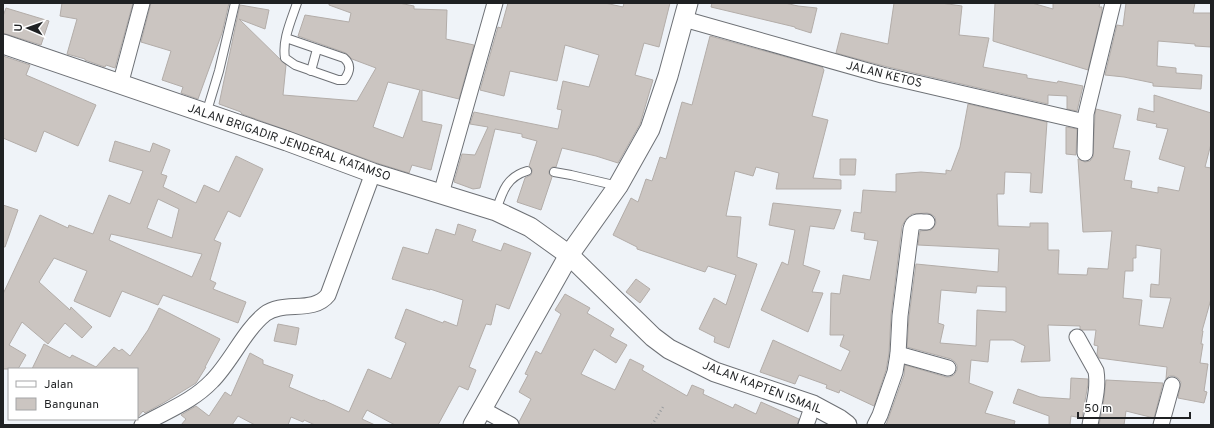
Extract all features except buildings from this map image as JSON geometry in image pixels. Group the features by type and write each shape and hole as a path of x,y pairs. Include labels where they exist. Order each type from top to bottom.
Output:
{"street":[{"path":"120,85 142,3"},
{"path":"441,194 495,3"},
{"path":"1085,153 1085,122 1113,3"},
{"path":"511,425 478,417 569,255 618,186 650,129 668,76 686,11"},
{"name":"JALAN KETOS","path":"686,11 882,76 1085,122"},
{"name":"JALAN BRIGADIR JENDERAL KATAMSO","path":"3,44 287,141 373,174 496,211 530,227 569,255"},
{"path":"142,425 182,405 198,394 213,380 256,323 271,310 309,305 324,300 328,295 373,174"},
{"path":"874,425 880,415 895,372 898,354 900,316 912,225 915,222 927,222"},
{"name":"JALAN KAPTEN ISMAIL","path":"569,255 653,336 669,348 715,372 813,405 839,418 847,425"},
{"path":"1077,337 1096,371 1097,377 1096,397 1090,425"},
{"path":"898,354 948,368"},
{"path":"1161,425 1172,385"},
{"path":"806,425 813,405"}],"lane":[{"path":"206,114 219,71 235,3"},
{"path":"286,38 344,58 350,66 348,74 344,80 338,80 295,65 285,58 284,51 286,38 297,3"},
{"path":"311,71 318,49"},
{"path":"496,211 502,193 512,179 527,171"},
{"path":"554,172 618,186"}],"path":[{"path":"652,425 663,407"}]}
